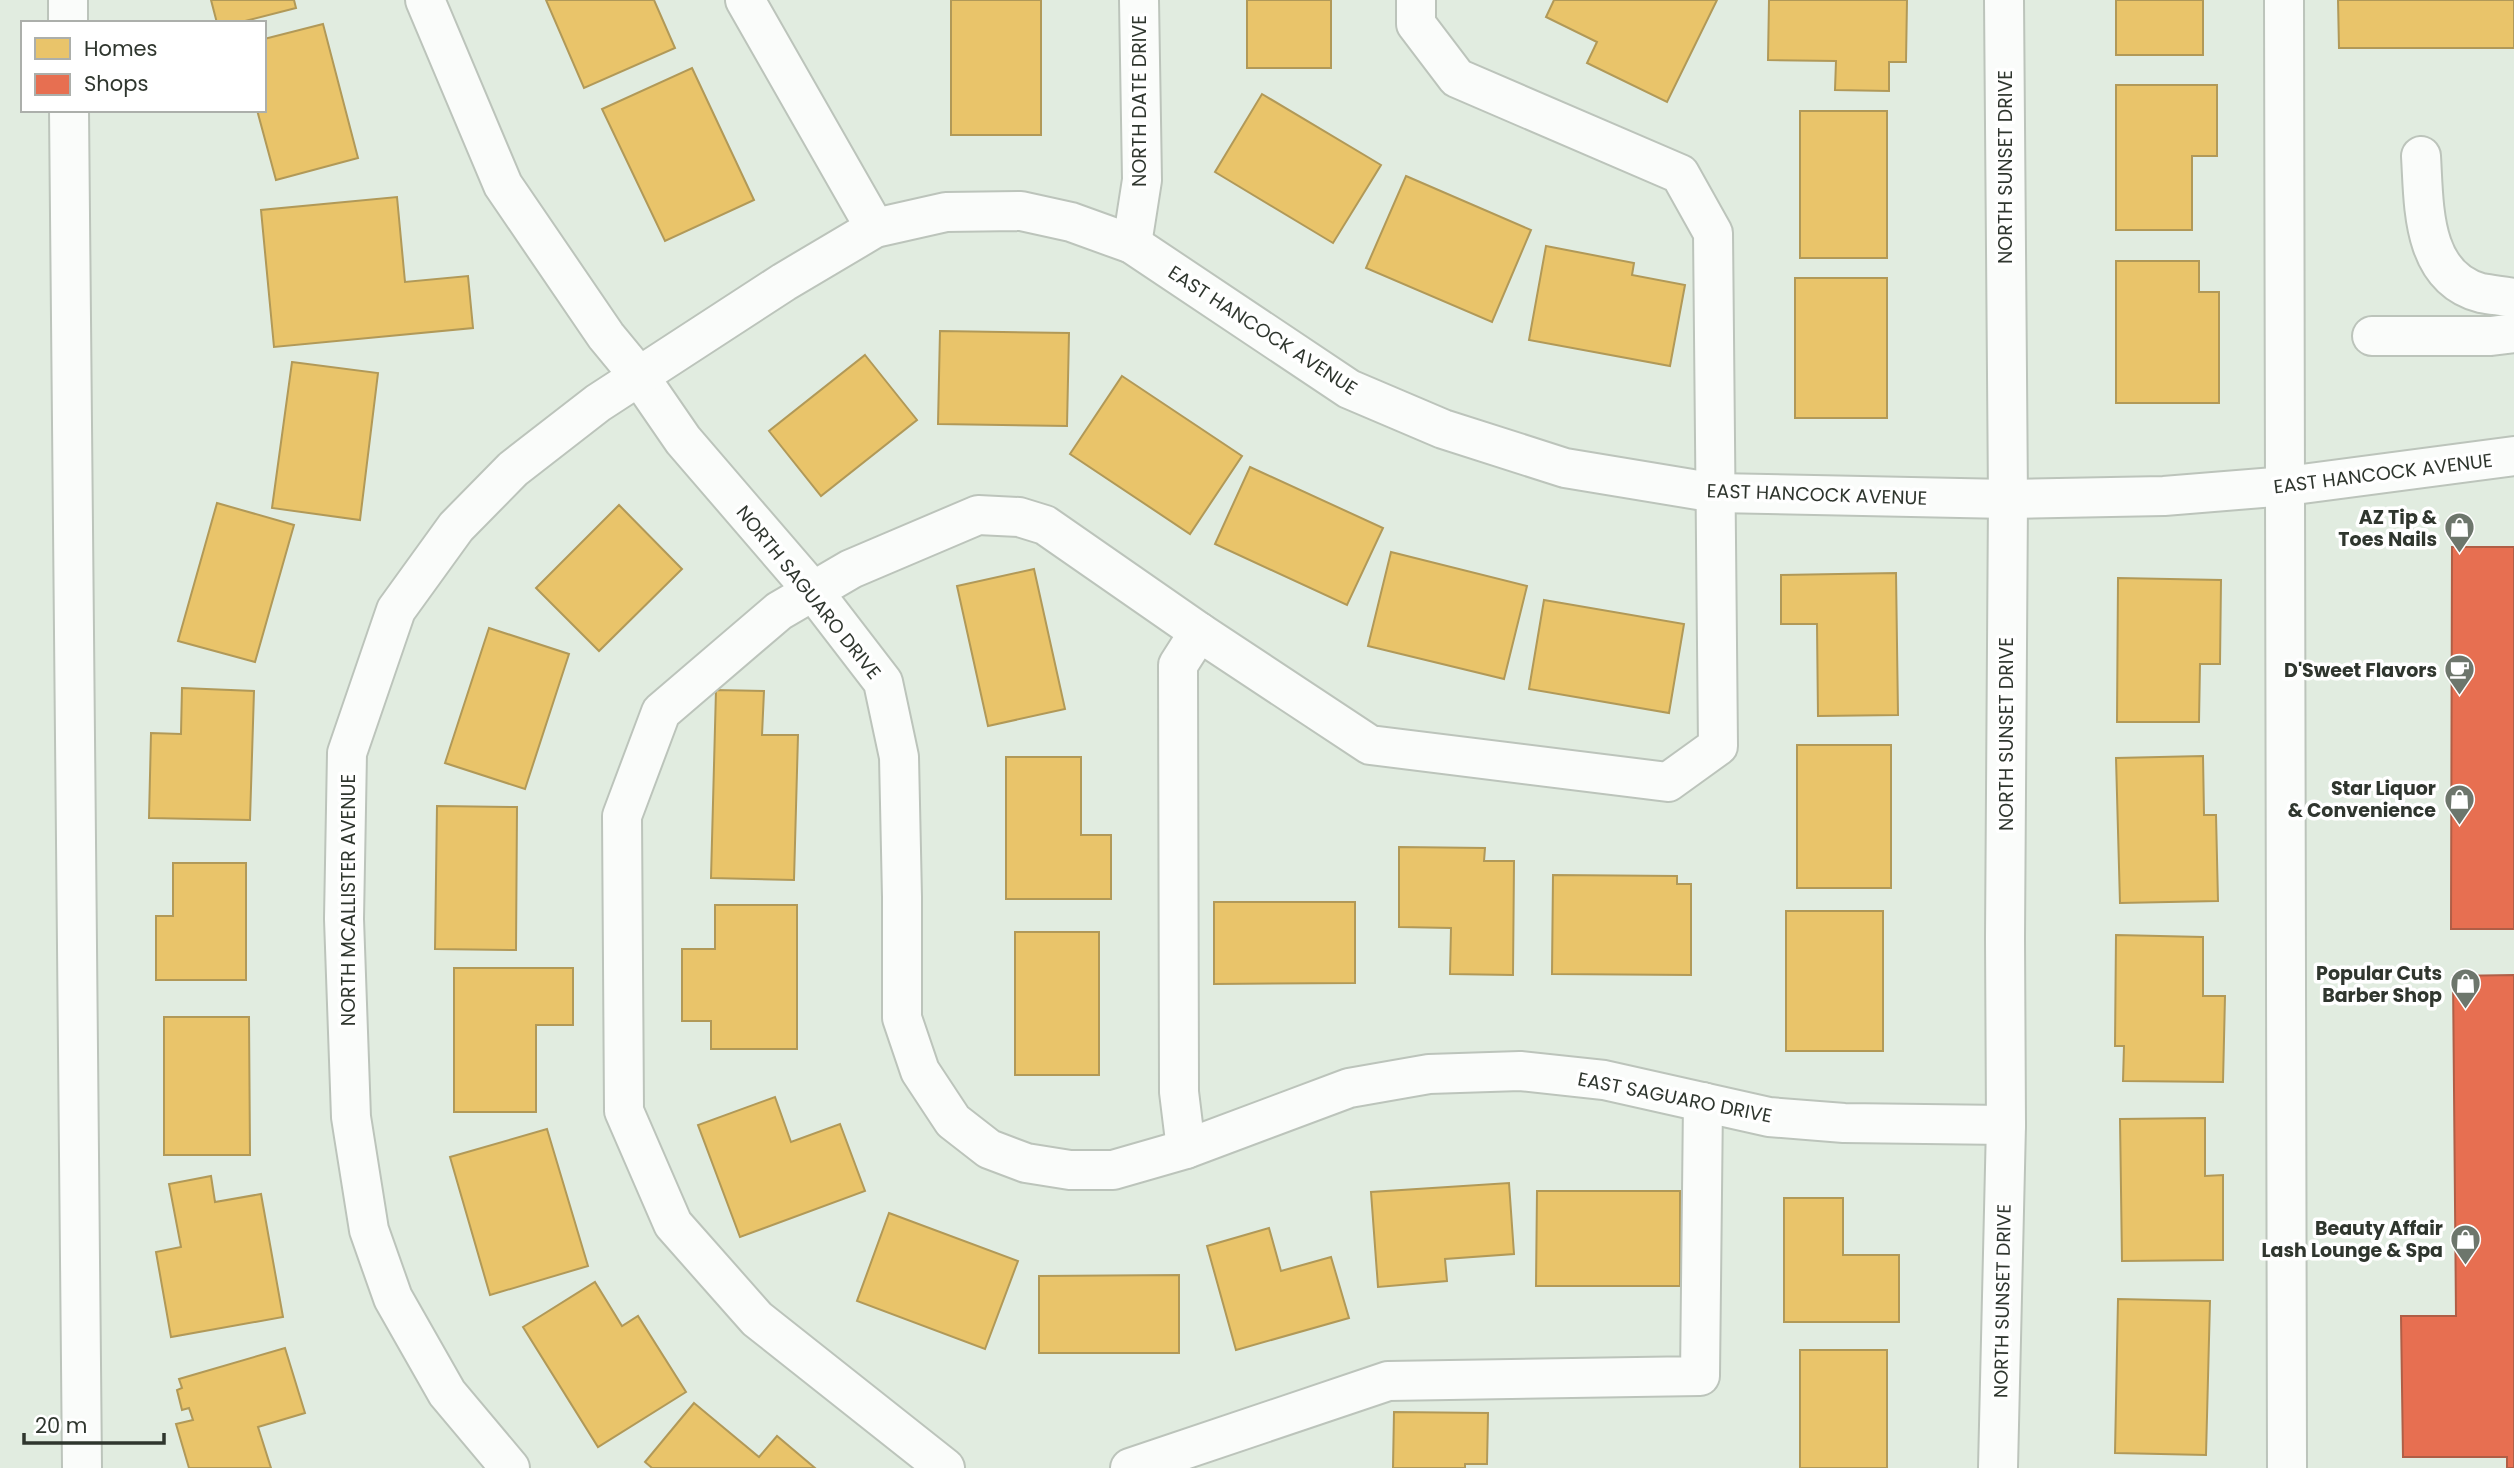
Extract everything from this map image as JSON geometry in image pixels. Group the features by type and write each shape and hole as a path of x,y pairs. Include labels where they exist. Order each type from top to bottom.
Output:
{"street":[{"path":"68,0 68,21"},
{"path":"425,0 503,185 606,336 639,376"},
{"path":"745,0 875,228"},
{"name":"NORTH DATE DRIVE","path":"1132,244 1142,180 1139,0"},
{"path":"945,1468 757,1319 673,1224 624,1111 622,816 661,712 779,611 851,569 978,515 1019,517 1045,526 1370,745 1668,782 1718,746 1713,233 1680,174 1457,78 1416,24 1416,0"},
{"name":"NORTH SUNSET DRIVE","path":"1998,1468 2006,1125 2004,938 2008,499 2004,0"},
{"path":"2284,0 2287,1468"},
{"path":"69,112 82,1468"},
{"path":"2421,156 2428,236 2439,261 2458,281 2479,292 2514,298"},
{"name":"EAST HANCOCK AVENUE","path":"639,376 784,282 875,228 946,212 1021,211 1071,222 1132,244 1349,389 1443,429 1565,468 1716,493 2008,499 2164,496 2287,486 2514,456"},
{"path":"2372,336 2514,333"},
{"name":"NORTH SAGUARO DRIVE","path":"639,376 683,440 813,591 883,682 899,757 901,1018 920,1071 953,1121"},
{"name":"NORTH MCALLISTER AVENUE","path":"510,1468 447,1393 393,1298 369,1230 351,1117 344,919 347,753 396,610 456,527 513,469 580,415 639,376"},
{"path":"1186,1149 1179,1092 1178,665 1199,632"},
{"name":"EAST SAGUARO DRIVE","path":"953,1121 989,1149 1026,1163 1070,1170 1113,1170 1186,1149 1349,1088 1429,1074 1532,1072 1604,1080 1769,1117 1844,1123 2006,1125"},
{"path":"1130,1468 1388,1381 1700,1376 1703,1102"}],"building: Homes":[{"path":"211,0 294,0 296,8 245,21 216,21"},
{"path":"546,0 654,0 675,48 584,88"},
{"path":"951,0 1041,0 1041,135 951,135"},
{"path":"1247,0 1331,0 1331,68 1247,68"},
{"path":"1554,0 1717,0 1667,102 1587,63 1597,42 1546,17"},
{"path":"1769,0 1907,0 1906,62 1889,62 1889,91 1835,90 1836,61 1768,60"},
{"path":"2116,0 2203,0 2203,55 2116,55"},
{"path":"2338,0 2514,0 2514,48 2339,48"},
{"path":"323,24 358,158 276,180 258,112 266,112 266,38"},
{"path":"692,68 754,200 665,241 602,109"},
{"path":"2116,85 2217,85 2217,156 2192,156 2192,230 2116,230"},
{"path":"1262,94 1381,165 1333,243 1215,172"},
{"path":"1800,111 1887,111 1887,258 1800,258"},
{"path":"1406,176 1531,230 1492,322 1366,268"},
{"path":"397,197 405,282 468,276 473,328 274,347 261,210"},
{"path":"1546,246 1634,263 1632,275 1685,285 1670,366 1529,340"},
{"path":"2116,261 2199,261 2199,292 2219,292 2219,403 2116,403"},
{"path":"1795,278 1887,278 1887,418 1795,418"},
{"path":"940,331 1069,333 1067,426 938,424"},
{"path":"865,355 917,420 821,496 769,431"},
{"path":"292,362 378,373 360,520 272,508"},
{"path":"1122,376 1242,456 1190,534 1070,454"},
{"path":"1250,467 1383,528 1347,605 1215,544"},
{"path":"217,503 294,525 255,662 178,641"},
{"path":"619,505 682,569 599,651 536,588"},
{"path":"1391,552 1527,586 1504,679 1368,646"},
{"path":"1034,569 1065,709 988,726 957,586"},
{"path":"1896,573 1898,715 1818,716 1817,624 1781,624 1781,575"},
{"path":"2118,578 2221,580 2220,664 2200,664 2199,722 2117,722"},
{"path":"1544,600 1684,624 1669,713 1529,689"},
{"path":"489,628 569,654 525,789 445,763"},
{"path":"182,688 254,691 250,820 149,818 151,733 181,734"},
{"path":"716,690 764,691 762,735 798,735 794,880 711,878"},
{"path":"1797,745 1891,745 1891,888 1797,888"},
{"path":"2203,756 2204,815 2216,815 2218,901 2120,903 2116,758"},
{"path":"1006,757 1081,757 1081,835 1111,835 1111,899 1006,899"},
{"path":"437,806 517,807 516,950 435,949"},
{"path":"1399,847 1485,848 1484,861 1514,861 1513,975 1450,974 1451,928 1399,927"},
{"path":"173,863 246,863 246,980 156,980 156,916 173,916"},
{"path":"1553,875 1677,876 1677,884 1691,884 1691,975 1552,974"},
{"path":"1214,902 1355,902 1355,983 1214,984"},
{"path":"715,905 797,905 797,1049 711,1049 711,1021 682,1021 682,949 715,949"},
{"path":"1786,911 1883,911 1883,1051 1786,1051"},
{"path":"1015,932 1099,932 1099,1075 1015,1075"},
{"path":"2116,935 2203,937 2203,996 2225,996 2223,1082 2123,1081 2124,1046 2115,1046"},
{"path":"454,968 573,968 573,1025 536,1025 536,1112 454,1112"},
{"path":"164,1017 249,1017 250,1155 164,1155"},
{"path":"775,1097 791,1142 840,1124 865,1191 740,1237 698,1125"},
{"path":"2205,1118 2205,1176 2223,1175 2223,1260 2122,1261 2120,1119"},
{"path":"547,1129 588,1266 490,1295 450,1157"},
{"path":"211,1176 215,1202 261,1194 283,1317 171,1337 156,1252 181,1247 169,1184"},
{"path":"1509,1183 1514,1254 1445,1259 1447,1281 1378,1287 1371,1192"},
{"path":"1537,1191 1680,1191 1680,1286 1536,1286"},
{"path":"1784,1198 1843,1198 1843,1255 1899,1255 1899,1322 1784,1322"},
{"path":"889,1213 1018,1261 985,1349 857,1301"},
{"path":"1269,1228 1281,1271 1331,1257 1349,1318 1236,1350 1207,1246"},
{"path":"1179,1275 1179,1353 1039,1353 1039,1276"},
{"path":"595,1282 622,1326 638,1316 686,1392 598,1447 523,1327"},
{"path":"2118,1299 2210,1301 2206,1455 2115,1453"},
{"path":"285,1348 305,1413 258,1427 271,1468 189,1468 176,1424 193,1420 189,1408 182,1410 177,1390 182,1388 179,1379"},
{"path":"1800,1350 1887,1350 1887,1468 1800,1468"},
{"path":"694,1403 759,1457 777,1436 815,1468 652,1468 645,1462"},
{"path":"1394,1412 1488,1413 1487,1464 1465,1464 1465,1468 1393,1468"}],"building: Shops":[{"path":"2452,547 2514,547 2514,929 2451,929"},
{"path":"2514,975 2514,1468 2507,1468 2507,1457 2403,1457 2401,1316 2456,1316 2453,976"}],"place":[{"name":"AZ Tip & Toes Nails","path":"2460,555"},
{"name":"D'Sweet Flavors","path":"2460,697"},
{"name":"Star Liquor & Convenience","path":"2459,826"},
{"name":"Popular Cuts Barber Shop","path":"2465,1011"},
{"name":"Beauty Affair Lash Lounge & Spa","path":"2466,1266"}]}
